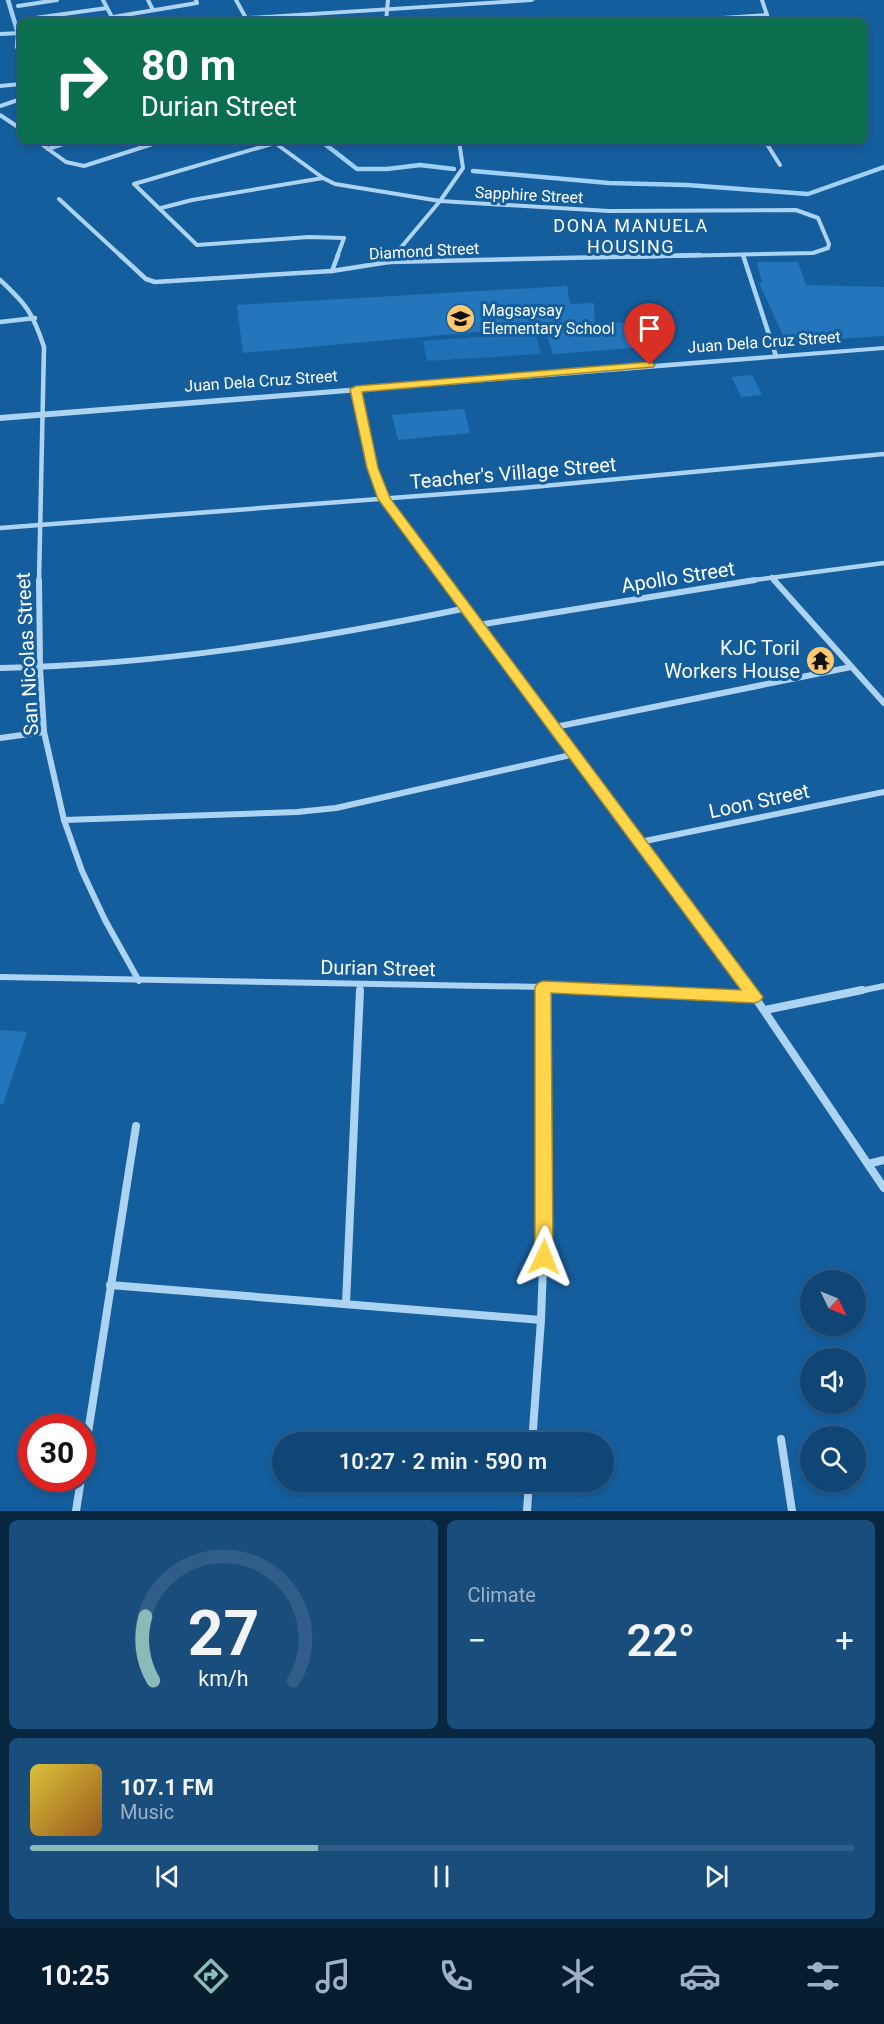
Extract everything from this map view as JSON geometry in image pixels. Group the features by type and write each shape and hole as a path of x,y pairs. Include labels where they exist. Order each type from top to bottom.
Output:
{"street":[{"path":"18,6 57,0"},
{"path":"103,0 112,18"},
{"path":"148,0 153,10"},
{"path":"117,18 197,3 196,0"},
{"path":"237,0 246,18 532,0"},
{"path":"386,18 388,0"},
{"path":"762,0 768,18"},
{"path":"35,18 107,8"},
{"path":"722,18 767,15"},
{"path":"0,34 18,33"},
{"path":"0,86 18,84"},
{"path":"0,106 18,100"},
{"path":"0,115 18,127"},
{"path":"41,144 66,162 84,166 153,144"},
{"path":"48,149 63,144"},
{"name":"Sapphire Street","path":"161,208 134,184 271,144"},
{"name":"Sapphire Street","path":"275,144 323,178 348,188 440,201 609,212 796,210 818,218 829,244 828,248 822,252"},
{"path":"389,262 440,201 463,168 459,144"},
{"path":"767,144 780,165"},
{"path":"323,178 192,200 161,208 197,245 309,237 344,238 332,270"},
{"name":"Diamond Street","path":"59,199 139,273 155,282 332,270 389,262 822,252"},
{"path":"743,255 776,356"},
{"path":"0,280 23,301 35,318 0,322"},
{"name":"San Nicolas Street","path":"35,318 44,347 39,524 40,668 44,732 64,820 81,871 105,920 140,981"},
{"name":"Juan Dela Cruz Street","path":"0,417 884,348"},
{"path":"356,389 373,468 384,499 765,1010 884,1188"},
{"name":"Teacher's Village Street","path":"0,528 581,483 884,454"},
{"name":"Apollo Street","path":"478,625 772,577 884,563"},
{"path":"772,577 884,703"},
{"path":"0,668 40,668 153,661 257,648 328,637 467,608"},
{"path":"555,727 851,667"},
{"path":"0,738 44,732"},
{"path":"64,820 297,812 336,808 575,754"},
{"name":"Loon Street","path":"640,842 884,792"},
{"name":"Durian Street","path":"0,977 543,987 755,997"},
{"path":"346,1303 360,984"},
{"path":"765,1010 884,986"},
{"path":"533,1432 542,1320 545,1214 543,987"},
{"path":"91,1414 136,1126"},
{"path":"868,1164 884,1160"},
{"path":"110,1286 542,1320"},
{"path":"782,1439 792,1511"},
{"path":"76,1511 79,1492"},
{"path":"527,1511 528,1492"}],"shaded area":[{"path":"535,333 541,354 427,361 423,341"}],"building":[{"path":"757,262 798,262 806,285 884,287 884,336 786,342 759,283 762,283"},
{"path":"567,286 570,304 594,303 595,324 636,322 646,347 553,354 544,326 243,353 237,305"},
{"path":"752,375 762,395 741,397 732,377"},
{"path":"464,409 470,433 398,440 392,415"},
{"path":"0,1030 27,1032 3,1104 0,1104"}],"waterway":[{"path":"8,0 17,30"},
{"path":"18,35 18,48"},
{"path":"325,144 357,169 387,169 420,165 454,169"},
{"path":"473,171 609,183 687,185 808,194 884,167"}],"place":[{"name":"Magsaysay Elementary School","path":"461,319"},
{"name":"KJC Toril Workers House","path":"821,660"}],"district":[{"name":"DONA MANUELA HOUSING","path":"631,235"}],"route":[{"path":"544,1257 543,987 755,997 384,499 377,484 356,389 650,365"}]}
